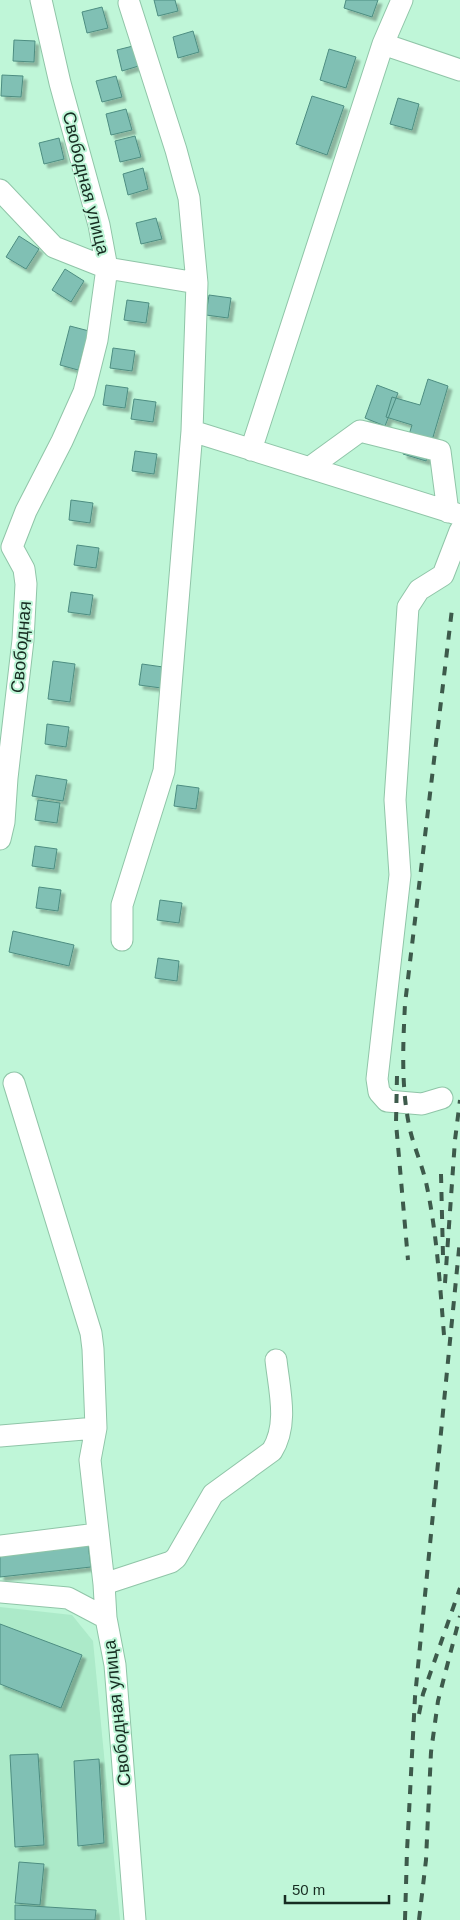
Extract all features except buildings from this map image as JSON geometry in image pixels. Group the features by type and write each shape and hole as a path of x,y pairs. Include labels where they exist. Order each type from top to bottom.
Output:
{"street":[{"name":"Свободная улица","path":"6,549 84,392 97,340 107,268 99,225 60,83 41,0"},
{"path":"251,450 383,44 402,0"},
{"path":"122,940 122,905 164,771 192,431 197,283 189,198 176,150 129,3"},
{"path":"383,44 460,70"},
{"path":"0,190 54,247 107,268 197,283"},
{"path":"309,468 360,430 440,451 454,514"},
{"path":"192,431 454,514"},
{"path":"442,1098 422,1104 387,1101 379,1092 377,1079 400,875 395,800 408,607 419,590 443,575 460,531"},
{"name":"Свободная","path":"0,839 4,822 7,778 23,640 26,584 24,569 6,549"},
{"path":"14,1084 91,1333 96,1428 90,1460 106,1618"},
{"path":"104,1584 171,1562 176,1558 214,1494 272,1450 278,1440 282,1416 276,1360"},
{"path":"0,1436 96,1428"},
{"path":"0,1546 97,1534"},
{"name":"Свободная улица","path":"0,1592 68,1598 106,1618 115,1665 135,1920"}],"shaded area":[{"path":"0,1607 72,1615 93,1641 120,1920 0,1920"}],"railway":[{"path":"444,1335 438,1261 430,1205 425,1179 406,1110 403,1049 405,1004 452,609"},
{"path":"397,1076 396,1123 408,1260"},
{"path":"445,1283 455,1140 460,1100"},
{"path":"441,1174 443,1256"},
{"path":"405,1920 415,1697 460,1239"},
{"path":"419,1714 423,1694 460,1588"},
{"path":"419,1920 426,1860 431,1752 438,1701 460,1616"}]}
